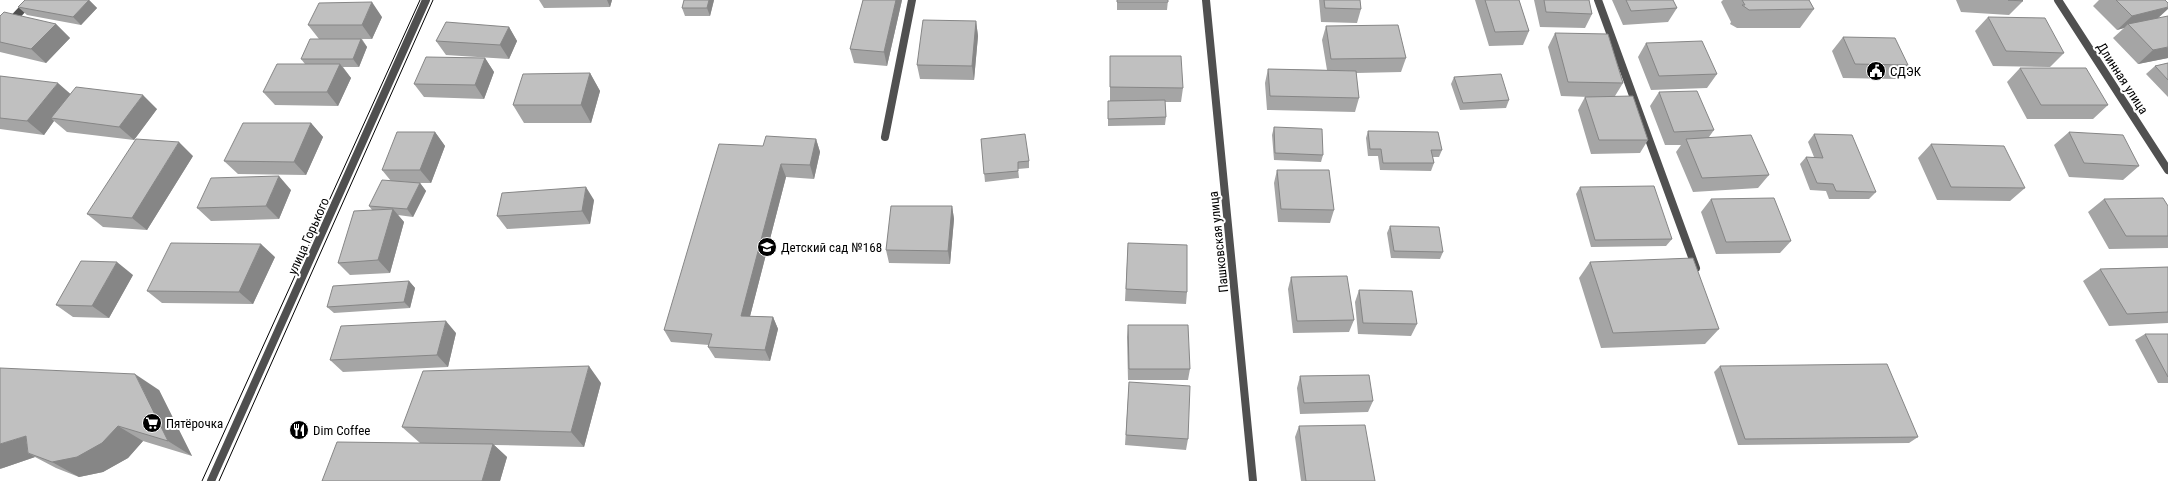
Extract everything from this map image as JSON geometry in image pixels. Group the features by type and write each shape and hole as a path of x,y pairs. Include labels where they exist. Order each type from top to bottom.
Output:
{"street":[{"path":"0,33 31,0"},
{"name":"улица Горького","path":"210,481 426,0"},
{"path":"885,137 912,0"},
{"name":"Пашковская улица","path":"1206,0 1253,481"},
{"path":"1598,0 1698,273"},
{"name":"Длинная улица","path":"2058,0 2168,170"}],"building":[{"path":"25,0 89,0 73,17 18,7"},
{"path":"684,0 709,0 707,8 682,8"},
{"path":"863,0 896,0 884,52 850,49"},
{"path":"1117,0 1168,0 1168,2 1117,2"},
{"path":"1324,0 1360,0 1361,9 1325,8"},
{"path":"1485,0 1519,0 1529,31 1495,32"},
{"path":"1544,0 1589,0 1592,14 1546,12"},
{"path":"1626,0 1673,0 1677,8 1631,11"},
{"path":"1742,0 1809,0 1814,9 1749,10 1742,5 1745,5"},
{"path":"2116,0 2165,0 2168,3 2168,7 2132,16"},
{"path":"372,2 362,25 308,25 319,3"},
{"path":"4,12 56,24 31,49 0,42 0,16"},
{"path":"2168,16 2168,47 2153,50 2128,24"},
{"path":"1988,17 2045,18 2064,53 2006,51"},
{"path":"923,20 976,21 972,66 917,65"},
{"path":"446,22 509,27 500,45 436,41"},
{"path":"1398,25 1406,58 1331,59 1326,26"},
{"path":"1555,33 1608,34 1623,83 1568,82"},
{"path":"1843,37 1895,38 1908,65 1855,64"},
{"path":"310,39 361,39 353,59 301,59"},
{"path":"1702,41 1717,74 1659,76 1646,43"},
{"path":"1110,56 1181,56 1183,88 1110,87"},
{"path":"426,57 485,58 475,85 414,84"},
{"path":"2168,63 2168,80 2155,66"},
{"path":"277,64 340,64 327,92 263,92"},
{"path":"2020,68 2086,68 2108,105 2041,105"},
{"path":"1268,69 1356,71 1359,98 1270,96"},
{"path":"590,73 581,105 513,105 523,74"},
{"path":"1501,74 1509,100 1463,103 1454,77"},
{"path":"0,76 58,83 27,121 0,118"},
{"path":"76,87 143,95 119,127 51,118"},
{"path":"1697,91 1714,130 1674,132 1659,92"},
{"path":"1633,96 1648,140 1599,140 1585,97"},
{"path":"1165,100 1166,117 1108,119 1108,101"},
{"path":"243,123 311,123 294,162 224,161"},
{"path":"1274,127 1322,129 1323,155 1275,153"},
{"path":"1368,131 1438,132 1442,150 1431,150 1434,163 1383,163 1381,149 1370,149"},
{"path":"397,132 435,132 420,170 382,170"},
{"path":"2069,132 2123,135 2139,166 2084,163"},
{"path":"1025,134 1029,161 1018,162 1018,171 984,174 981,139"},
{"path":"1814,134 1852,135 1876,192 1836,191 1833,184 1817,183 1806,157 1823,158"},
{"path":"1751,135 1769,175 1702,178 1686,139"},
{"path":"766,136 816,139 810,165 781,164 741,316 773,317 765,350 708,347 712,334 664,330 719,144 763,146"},
{"path":"136,139 179,142 132,218 87,214"},
{"path":"1931,144 2004,146 2025,188 1951,187"},
{"path":"1277,170 1329,170 1334,210 1281,209"},
{"path":"279,176 266,206 197,208 211,178"},
{"path":"382,180 420,183 407,209 369,206"},
{"path":"1654,186 1672,239 1595,240 1580,187"},
{"path":"586,187 582,211 497,216 502,193"},
{"path":"1774,198 1791,241 1726,242 1711,199"},
{"path":"2163,198 2168,206 2168,236 2126,236 2104,199"},
{"path":"891,206 952,206 948,251 886,250"},
{"path":"393,209 378,260 338,263 354,211"},
{"path":"1390,226 1439,227 1443,252 1394,251"},
{"path":"171,243 261,244 239,292 147,291"},
{"path":"1128,243 1187,245 1187,292 1126,289"},
{"path":"1693,258 1719,329 1613,333 1590,262"},
{"path":"81,261 117,262 92,306 56,305"},
{"path":"2168,267 2168,312 2127,314 2100,269"},
{"path":"1347,276 1354,320 1297,321 1291,277"},
{"path":"409,281 404,302 327,307 333,286"},
{"path":"1359,290 1412,291 1417,324 1363,323"},
{"path":"446,321 437,355 330,360 341,326"},
{"path":"1128,325 1188,325 1190,369 1129,369"},
{"path":"2145,334 2168,334 2168,377"},
{"path":"1887,364 1918,437 1745,439 1720,366"},
{"path":"589,366 571,432 402,427 423,371"},
{"path":"0,368 135,374 168,441 118,426 102,443 77,457 52,462 28,453 26,436 0,444"},
{"path":"1369,375 1373,401 1304,403 1300,376"},
{"path":"1129,382 1190,386 1188,439 1126,435"},
{"path":"1365,425 1375,481 1306,481 1299,426"},
{"path":"337,442 493,444 482,481 322,481"}],"tram line":[{"path":"202,481 420,0"},
{"path":"219,481 433,0"}],"place":[{"name":"СДЭК","path":"1876,71"},
{"name":"Детский сад №168","path":"767,247"},
{"name":"Пятёрочка","path":"152,423"},
{"name":"Dim Coffee","path":"299,430"}]}
